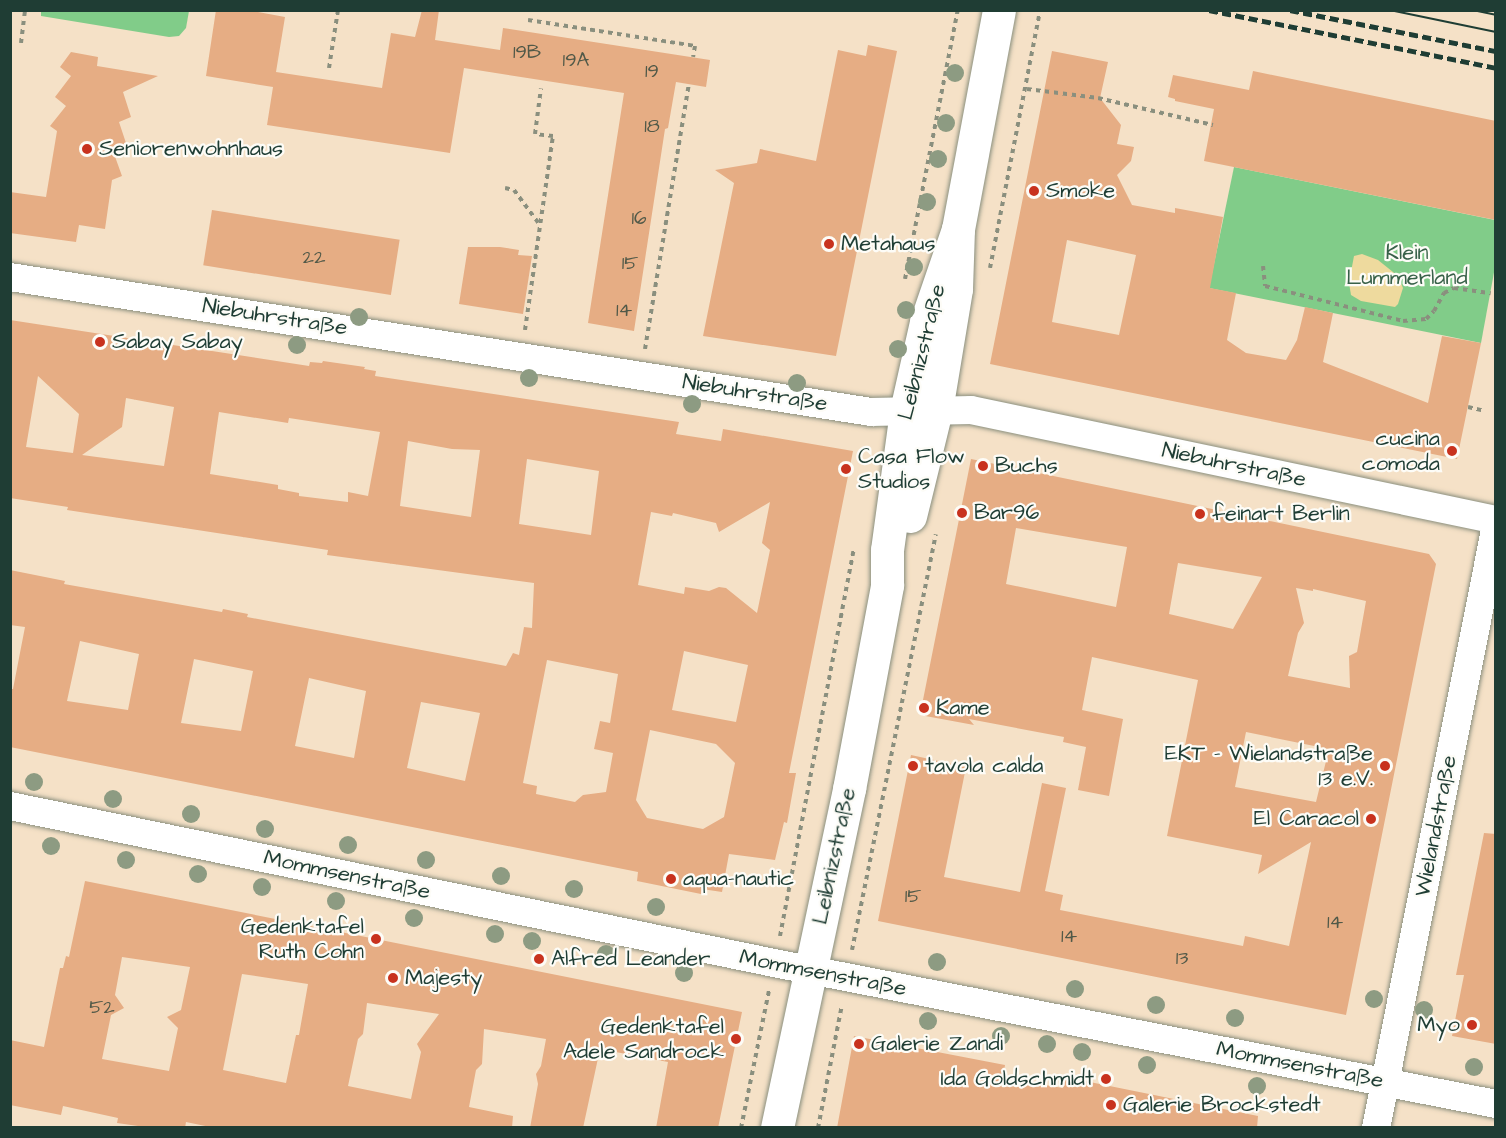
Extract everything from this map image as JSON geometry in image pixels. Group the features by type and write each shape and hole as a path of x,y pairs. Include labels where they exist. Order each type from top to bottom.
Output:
{"street":[{"name":"Leibnizstraße","path":"777,1128 849,789 887,585 901,552 921,410 956,289 958,230 999,10"},
{"name":"Niebuhrstraße","path":"10,277 522,355 871,412 970,410 1496,522"},
{"name":"Wielandstraße","path":"1376,1128 1496,522"},
{"name":"Mommsenstraße","path":"10,806 809,970 1496,1104"}],"path":[{"path":"21,43 26,10"},
{"path":"329,68 338,10"},
{"path":"904,285 958,10"},
{"path":"989,275 1027,90 1040,10"},
{"path":"528,20 695,46 693,57"},
{"path":"640,374 689,84"},
{"path":"522,355 553,136 535,134 542,88"},
{"path":"1027,90 1098,99 1213,126"},
{"path":"505,188 514,190 540,226"},
{"path":"1263,266 1265,286 1403,321 1426,319 1434,311 1444,293 1454,288 1491,293"},
{"path":"1468,407 1485,411"},
{"path":"857,926 939,524"},
{"path":"786,903 855,543"},
{"path":"741,1128 766,1009"},
{"path":"818,1128 838,1024"}],"green space":[{"path":"189,10 186,28 179,36 169,37 41,16 41,11"},
{"name":"Klein Lummerland","path":"1234,167 1495,220 1495,267 1481,343 1209,288"}],"sand":[{"path":"1362,254 1378,260 1398,276 1403,288 1395,307 1361,301 1351,295 1349,283 1354,256"}],"building":[{"path":"216,10 247,10 285,17 276,72 382,88 391,33 415,37 422,10 439,10 435,40 500,50 503,28 710,60 706,87 676,82 668,128 665,129 634,331 588,323 624,93 464,68 450,153 267,125 273,87 206,76"},
{"name":"Metahaus","path":"868,45 897,51 836,356 703,336 734,183 715,170 757,163 760,149 816,161 838,50 866,56"},
{"path":"1052,51 1108,62 1100,98 1121,125 1117,144 1134,147 1131,161 1117,175 1132,205 1175,213 1175,208 1223,217 1210,288 1236,293 1227,340 1246,353 1286,360 1297,340 1305,307 1333,313 1323,362 1428,403 1442,336 1481,343 1457,459 990,364","holes":["1067,240 1136,255 1119,335 1052,322"]},
{"name":"Seniorenwohnhaus","path":"71,52 98,57 97,66 158,76 123,92 131,117 119,122 127,146 113,151 122,176 112,180 105,229 79,225 76,242 10,233 10,192 46,197 57,131 50,126 66,106 55,97 71,76 60,67"},
{"path":"1253,71 1496,121 1496,220 1204,161 1214,109 1175,101 1168,97 1173,75 1249,90"},
{"path":"212,210 400,240 391,295 203,265"},
{"path":"468,247 500,247 519,250 518,255 532,256 523,314 459,304"},
{"path":"10,320 309,366 310,362 322,363 323,361 365,367 364,369 376,371 375,376 679,422 676,434 721,441 723,429 853,451 789,773 796,773 787,823 784,822 775,860 729,854 722,892 702,889 701,894 637,881 638,872 10,747 10,689 13,689 25,627 10,625 10,570 65,581 64,584 222,612 223,609 248,614 247,617 506,666 513,653 519,655 524,627 532,628 534,583 327,555 328,550 67,510 68,507 10,498","holes":["38,376 79,414 73,453 26,447","126,398 174,407 164,466 82,455 122,427","219,412 288,423 289,418 380,432 368,496 348,492 348,502 299,496 299,493 278,489 278,485 210,474","408,441 452,449 480,450 471,517 400,506","527,459 599,471 591,535 519,524","770,502 762,543 770,550 757,613 726,588 719,587 709,591 685,587 684,594 638,585 651,512 672,516 673,513 716,523 719,532","80,641 139,654 128,710 67,701","684,651 748,665 736,722 672,710","194,659 253,671 241,731 181,723","547,660 618,674 610,723 600,721 594,749 613,753 606,792 583,795 575,802 536,794 537,786 523,783","309,678 366,691 354,758 295,746","421,702 480,713 465,781 407,768","650,730 716,744 735,763 724,817 703,829 647,818 636,800"]},
{"path":"971,459 1429,554 1436,564 1346,1015 878,921 911,755 966,767 944,877 1020,892 1042,783 1066,788 1045,891 1063,895 1060,910 1243,946 1245,936 1289,946 1311,842 1258,874 1262,855 1167,836 1198,680 1092,657 1082,710 1123,719 1109,796 1078,790 1086,747 1063,742 1064,737 969,719 974,725 920,715","holes":["1016,528 1127,547 1116,607 1006,584","1178,563 1262,577 1233,629 1169,614","1296,588 1313,591 1313,589 1366,601 1357,652 1349,656 1350,688 1288,676 1298,633 1304,623","1246,732 1329,749 1316,802 1235,787"]},
{"path":"1484,833 1496,834 1496,1044 1452,1036 1464,975 1456,975"},
{"path":"85,881 742,1012 718,1128 656,1128 668,1062 600,1049 583,1128 530,1128 538,1084 536,1074 541,1066 546,1039 484,1029 482,1064 476,1070 469,1107 513,1116 512,1128 215,1128 186,1122 185,1128 152,1128 117,1123 118,1118 63,1106 61,1115 10,1105 10,1040 44,1047 60,968 63,968 66,956 69,957","holes":["122,957 190,967 181,1010 167,1017 178,1028 169,1071 102,1059 111,1015 124,1008 115,995","242,974 308,984 299,1035 296,1035 286,1083 223,1070","367,1003 439,1014 417,1044 421,1052 411,1099 348,1086 358,1039 363,1034"]},
{"path":"854,1036 1005,1065 1003,1078 1063,1088 1065,1077 1258,1116 1257,1128 837,1128"}],"tram line":[{"path":"1390,10 1496,32"},
{"path":"1473,10 1496,15"}],"railway":[{"path":"1209,10 1496,68"},
{"path":"1290,10 1496,51"}],"place":[{"name":"Seniorenwohnhaus","path":"87,149"},
{"name":"Smoke","path":"1034,191"},
{"name":"Metahaus","path":"829,244"},
{"name":"Sabay Sabay","path":"100,342"},
{"name":"cucina comoda","path":"1452,451"},
{"name":"Buchs","path":"983,466"},
{"name":"Casa Flow Studios","path":"846,469"},
{"name":"Bar96","path":"962,513"},
{"name":"feinart Berlin","path":"1200,514"},
{"name":"Kame","path":"924,708"},
{"name":"tavola calda","path":"913,766"},
{"name":"EKT - Wielandstraße 13 e.V.","path":"1385,766"},
{"name":"El Caracol","path":"1371,819"},
{"name":"aqua-nautic","path":"671,879"},
{"name":"Gedenktafel Ruth Cohn","path":"376,939"},
{"name":"Alfred Leander","path":"539,959"},
{"name":"Majesty","path":"393,978"},
{"name":"Myo","path":"1472,1025"},
{"name":"Gedenktafel Adele Sandrock","path":"736,1039"},
{"name":"Galerie Zandi","path":"859,1044"},
{"name":"Ida Goldschmidt","path":"1106,1079"},
{"name":"Galerie Brockstedt","path":"1111,1105"}]}
